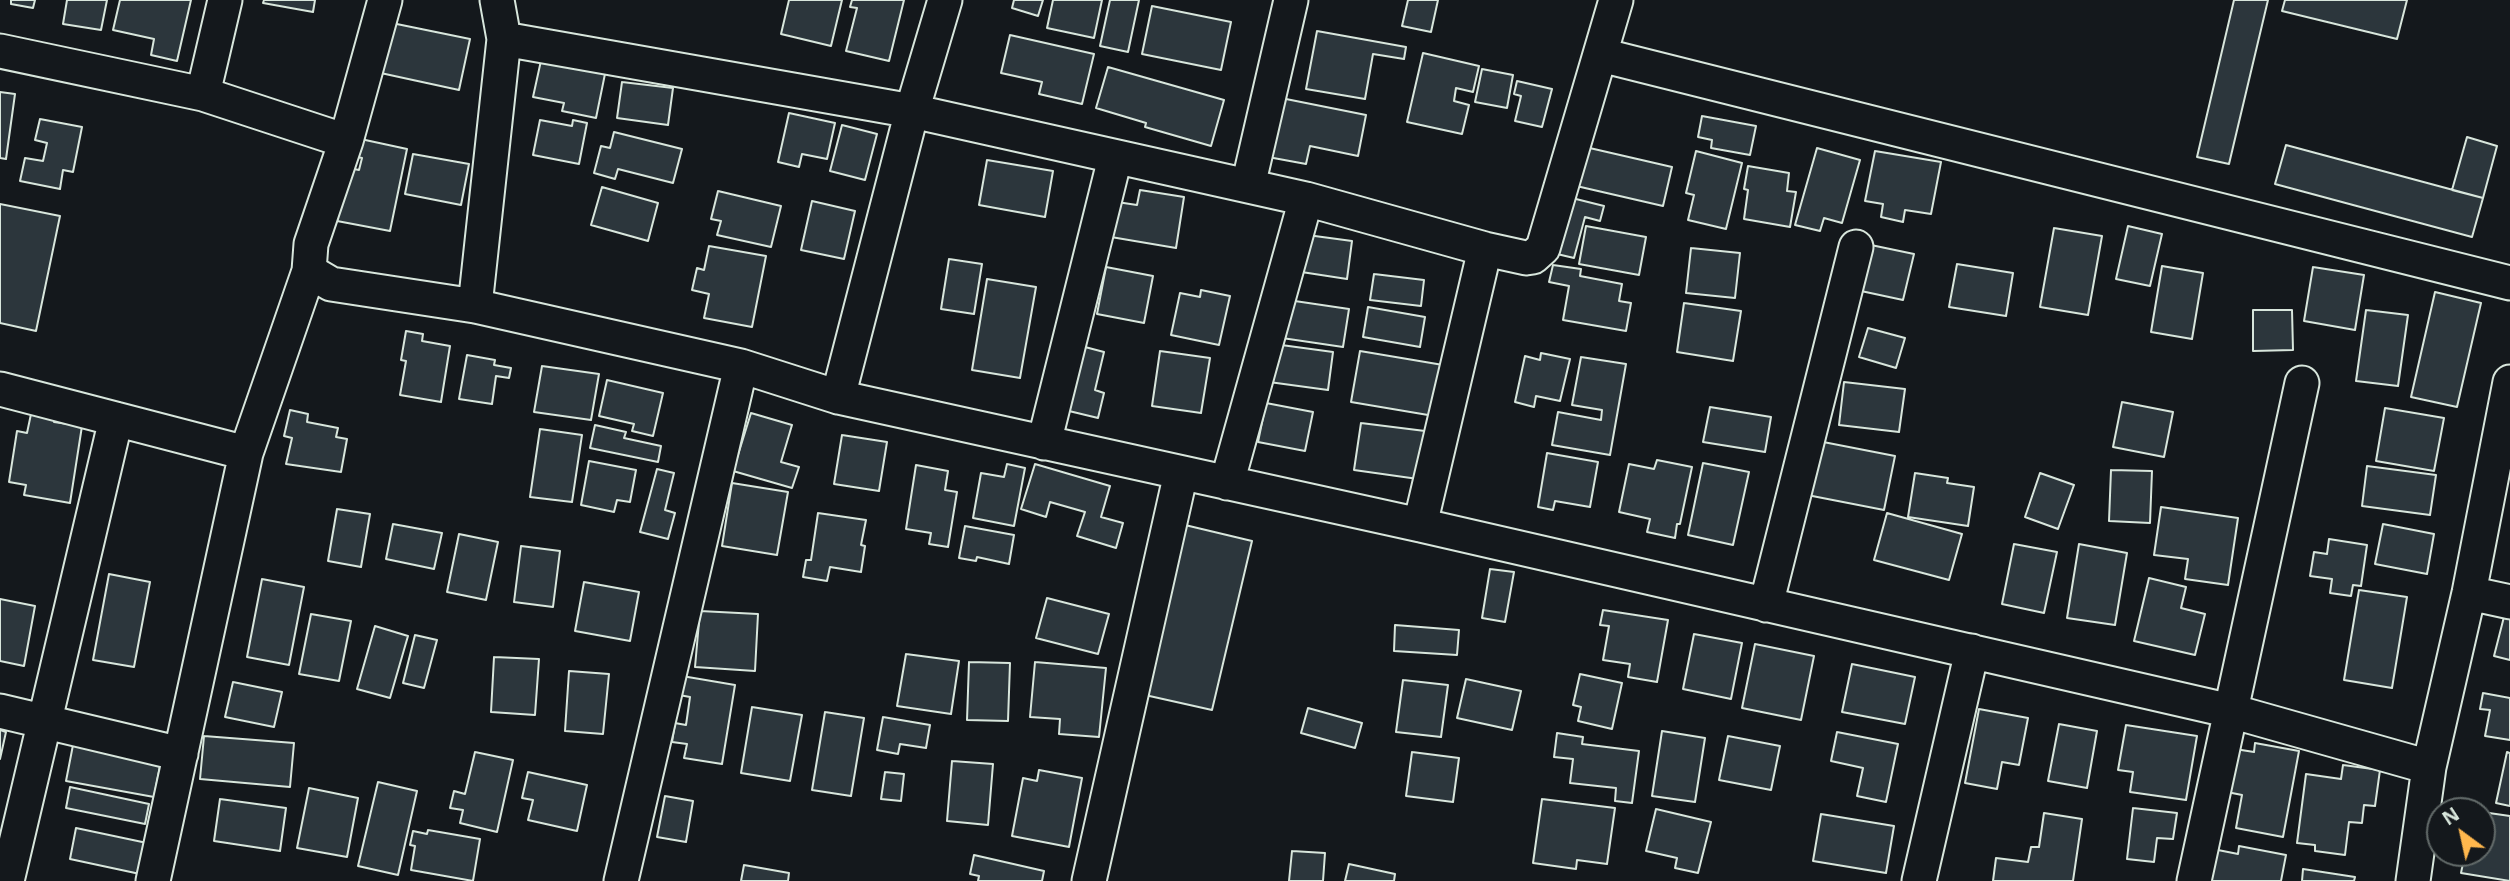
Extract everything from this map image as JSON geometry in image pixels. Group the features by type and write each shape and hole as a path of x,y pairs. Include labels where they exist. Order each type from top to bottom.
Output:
{"street":[{"path":"203,93 225,0"},
{"path":"153,881 246,453 309,271 311,244 346,141 385,0"},
{"path":"475,306 504,39 497,0"},
{"path":"838,397 912,111 945,0"},
{"path":"1248,186 1291,0"},
{"path":"504,39 912,111 1306,199 1526,258 1533,257 1542,248 1616,0"},
{"path":"0,51 203,93 346,141"},
{"path":"1601,55 2510,283"},
{"path":"1044,443 1115,158"},
{"path":"1227,483 1306,199"},
{"path":"1766,605 1856,247"},
{"path":"1420,525 1485,249"},
{"path":"309,271 331,284 475,306 741,366 838,397 1420,525 2231,711 2429,767"},
{"path":"621,881 741,366"},
{"path":"2413,881 2429,767 2503,451 2510,382"},
{"path":"2193,881 2302,383"},
{"path":"0,389 246,453"},
{"path":"6,881 116,419"},
{"path":"1089,881 1181,473"},
{"path":"2469,593 2510,602"},
{"path":"1919,881 1972,652"},
{"path":"0,711 181,754"}],"building":[{"path":"11,0 35,0 33,8 11,4"},
{"path":"67,0 107,0 101,30 63,24"},
{"path":"120,0 191,0 177,61 151,55 154,39 113,30"},
{"path":"264,0 315,0 313,12 263,3"},
{"path":"789,0 842,0 831,46 781,34"},
{"path":"852,0 904,0 889,61 846,51 857,8 850,7"},
{"path":"1014,0 1043,0 1038,16 1012,8"},
{"path":"1053,0 1102,0 1094,38 1047,28"},
{"path":"1110,0 1139,0 1128,52 1100,46"},
{"path":"1408,0 1438,0 1431,32 1402,26"},
{"path":"2234,0 2268,0 2229,164 2197,157"},
{"path":"2285,0 2407,0 2397,39 2282,11"},
{"path":"1152,6 1231,22 1221,70 1142,54"},
{"path":"387,22 470,39 459,90 376,72"},
{"path":"1317,31 1406,47 1404,59 1373,54 1365,99 1306,89"},
{"path":"1010,35 1094,54 1082,104 1039,94 1042,82 1001,73"},
{"path":"1423,53 1479,66 1473,92 1456,88 1454,101 1469,105 1462,134 1407,122"},
{"path":"542,56 606,69 596,118 562,111 564,103 533,97"},
{"path":"1108,67 1224,100 1211,146 1145,127 1146,123 1096,108"},
{"path":"1482,69 1513,75 1507,108 1475,102"},
{"path":"1517,81 1552,89 1542,127 1515,121 1521,96 1514,94"},
{"path":"622,82 673,88 668,125 617,118"},
{"path":"0,92 15,94 6,159 0,158"},
{"path":"1281,98 1366,115 1358,156 1310,146 1306,164 1268,157"},
{"path":"789,113 835,123 827,159 802,154 799,167 778,162"},
{"path":"1702,116 1756,126 1750,155 1711,148 1712,140 1698,137"},
{"path":"40,119 82,127 73,172 63,170 60,189 20,181 25,158 43,161 47,143 35,140"},
{"path":"540,120 572,126 573,120 587,123 579,164 533,155"},
{"path":"842,125 877,134 865,180 830,171"},
{"path":"614,132 682,149 673,183 618,169 615,179 594,173 601,146 610,148"},
{"path":"2467,137 2497,146 2483,198 2452,190"},
{"path":"356,138 407,149 390,231 337,221 349,168 359,170 362,158 352,156"},
{"path":"2286,145 2483,198 2472,237 2275,184"},
{"path":"1581,146 1672,167 1663,206 1572,185"},
{"path":"1817,148 1860,160 1842,223 1824,218 1820,231 1795,225"},
{"path":"1696,151 1742,163 1726,229 1688,220 1694,195 1686,193"},
{"path":"1875,151 1941,162 1931,214 1905,210 1903,222 1881,217 1883,204 1865,201"},
{"path":"413,154 469,164 461,205 405,194"},
{"path":"987,160 1053,171 1045,217 979,205"},
{"path":"1748,166 1789,173 1787,191 1796,192 1790,227 1744,219 1748,190 1744,189"},
{"path":"602,187 658,203 648,241 591,225"},
{"path":"1140,190 1184,197 1176,248 1111,237 1117,202 1137,205"},
{"path":"718,191 781,206 771,247 717,235 721,221 711,219"},
{"path":"1564,196 1604,206 1600,221 1585,217 1574,258 1557,254"},
{"path":"812,201 855,211 844,259 801,250"},
{"path":"0,204 60,216 36,331 0,323"},
{"path":"1586,226 1646,237 1639,275 1579,264"},
{"path":"2128,226 2162,234 2150,286 2116,279"},
{"path":"2054,228 2102,236 2088,315 2040,307"},
{"path":"1300,234 1352,241 1347,279 1295,271"},
{"path":"1871,245 1914,254 1903,300 1861,291"},
{"path":"709,246 766,256 752,327 704,318 709,294 692,290 697,268 704,270"},
{"path":"1691,248 1740,253 1735,298 1686,293"},
{"path":"949,259 982,264 974,314 941,309"},
{"path":"1957,264 2013,273 2006,316 1949,307"},
{"path":"1553,265 1581,269 1580,276 1622,284 1619,301 1631,303 1626,331 1563,320 1569,286 1549,282"},
{"path":"2162,266 2203,273 2192,339 2151,332"},
{"path":"1106,267 1153,276 1144,323 1097,314"},
{"path":"2313,267 2364,275 2355,330 2304,321"},
{"path":"1374,274 1424,280 1421,306 1370,300"},
{"path":"987,279 1036,287 1020,378 972,370"},
{"path":"1201,290 1230,296 1219,345 1171,335 1180,293 1200,297"},
{"path":"2435,292 2481,303 2457,407 2411,397"},
{"path":"1288,300 1349,309 1343,347 1282,338"},
{"path":"1684,303 1741,311 1733,361 1677,352"},
{"path":"1368,307 1425,317 1420,347 1363,337"},
{"path":"2253,310 2292,310 2293,350 2253,351"},
{"path":"2366,310 2408,315 2398,386 2356,381"},
{"path":"1868,328 1905,338 1896,368 1859,357"},
{"path":"406,331 423,334 422,341 450,346 441,402 400,395 406,361 401,360"},
{"path":"1274,344 1333,352 1328,390 1269,382"},
{"path":"1085,347 1104,352 1095,390 1104,393 1098,418 1069,411"},
{"path":"1160,351 1210,358 1201,413 1152,406"},
{"path":"1360,351 1443,365 1434,416 1351,402"},
{"path":"1541,353 1570,359 1560,401 1536,396 1534,407 1515,402 1525,356 1540,360"},
{"path":"467,355 495,360 494,365 511,368 509,378 496,376 492,404 459,399"},
{"path":"1581,357 1626,364 1610,455 1552,445 1558,412 1601,420 1602,410 1572,405"},
{"path":"542,366 599,374 591,420 534,412"},
{"path":"607,380 663,393 653,436 632,431 634,424 599,416"},
{"path":"1844,382 1905,389 1899,432 1839,425"},
{"path":"2122,402 2173,412 2164,457 2113,447"},
{"path":"1266,403 1313,412 1305,451 1258,442"},
{"path":"1710,407 1771,417 1765,452 1703,442"},
{"path":"2385,408 2444,418 2434,471 2376,461"},
{"path":"290,410 308,414 307,422 338,428 336,437 347,439 341,472 286,464 292,438 284,436"},
{"path":"751,413 792,425 781,462 799,467 792,488 733,471"},
{"path":"31,414 55,418 54,422 82,426 70,503 24,495 26,485 9,482 17,431 27,433"},
{"path":"1361,423 1425,431 1418,479 1354,470"},
{"path":"595,425 626,432 624,438 661,446 658,462 590,448"},
{"path":"540,429 582,435 572,502 530,497"},
{"path":"842,435 887,442 879,491 834,484"},
{"path":"1813,440 1895,456 1884,510 1802,494"},
{"path":"1547,453 1598,462 1590,507 1555,501 1553,510 1538,507"},
{"path":"1657,460 1692,467 1675,538 1647,532 1650,519 1619,512 1629,464 1654,469"},
{"path":"589,461 636,470 630,502 617,500 614,512 581,505"},
{"path":"1703,463 1749,472 1733,545 1688,535"},
{"path":"1007,464 1025,468 1014,526 973,518 981,473 1004,477"},
{"path":"1035,464 1110,486 1101,517 1123,523 1116,548 1077,536 1085,512 1050,502 1046,517 1021,509"},
{"path":"916,465 948,471 945,490 957,492 948,547 929,544 931,533 906,529"},
{"path":"2367,466 2436,475 2430,515 2362,506"},
{"path":"657,469 674,473 665,510 675,513 668,539 640,532"},
{"path":"2111,470 2152,471 2150,523 2109,521"},
{"path":"1915,473 1948,478 1947,483 1974,487 1968,526 1908,517"},
{"path":"2040,473 2074,485 2058,529 2025,517"},
{"path":"732,483 788,492 777,555 722,546"},
{"path":"2161,507 2238,518 2228,585 2185,579 2188,559 2154,555"},
{"path":"337,509 370,514 361,567 328,561"},
{"path":"818,513 866,520 861,545 865,546 861,572 830,567 827,581 803,577 806,560 811,560"},
{"path":"1887,513 1962,534 1949,580 1874,560"},
{"path":"393,524 442,533 434,569 386,559"},
{"path":"2383,524 2434,534 2427,574 2375,564"},
{"path":"1185,525 1252,541 1212,710 1145,695"},
{"path":"965,526 1014,535 1009,564 977,557 976,561 959,558"},
{"path":"459,534 498,542 486,600 447,592"},
{"path":"2329,539 2367,545 2361,586 2353,585 2351,596 2330,593 2332,579 2310,576 2314,552 2327,554"},
{"path":"2014,544 2057,552 2044,613 2002,604"},
{"path":"2079,544 2127,553 2115,625 2067,618"},
{"path":"521,546 560,551 553,607 514,602"},
{"path":"1490,569 1514,572 1505,622 1482,618"},
{"path":"109,574 150,582 134,667 93,660"},
{"path":"2149,578 2186,587 2181,608 2205,614 2195,655 2134,641"},
{"path":"262,579 304,587 289,665 247,657"},
{"path":"584,582 639,592 630,641 575,631"},
{"path":"2359,590 2407,597 2392,688 2344,680"},
{"path":"1047,598 1109,614 1098,654 1036,638"},
{"path":"0,599 35,606 24,666 0,661"},
{"path":"2507,605 2510,606 2510,660 2494,656"},
{"path":"1603,610 1668,620 1657,682 1628,677 1630,664 1603,660 1609,626 1600,625"},
{"path":"700,611 758,614 755,671 695,667"},
{"path":"311,614 351,621 339,681 299,674"},
{"path":"1395,625 1459,630 1457,655 1394,651"},
{"path":"375,626 408,636 390,698 357,689"},
{"path":"1694,634 1742,643 1731,699 1683,689"},
{"path":"415,635 437,640 424,688 403,683"},
{"path":"1755,644 1814,656 1801,720 1742,708"},
{"path":"906,654 959,661 951,714 897,706"},
{"path":"494,657 539,659 535,715 491,712"},
{"path":"969,662 1010,663 1008,721 967,720"},
{"path":"1035,662 1106,668 1099,737 1059,734 1060,719 1030,717"},
{"path":"1852,664 1915,677 1905,724 1842,712"},
{"path":"569,671 609,674 603,734 565,731"},
{"path":"1580,674 1622,683 1612,729 1578,721 1581,707 1573,705"},
{"path":"682,676 735,685 722,764 684,758 687,744 672,742 675,723 686,725 690,697 679,695"},
{"path":"1466,679 1521,691 1512,730 1457,718"},
{"path":"1403,680 1448,685 1441,737 1396,732"},
{"path":"233,682 282,692 274,727 225,717"},
{"path":"2483,693 2510,698 2510,740 2485,736 2490,710 2480,709"},
{"path":"752,707 802,715 790,781 741,773"},
{"path":"1308,708 1362,723 1355,748 1301,733"},
{"path":"1979,709 2028,718 2019,765 2002,762 1997,789 1965,783"},
{"path":"825,712 864,718 851,796 812,790"},
{"path":"883,717 930,725 926,748 900,744 898,754 877,750"},
{"path":"2059,724 2097,731 2087,788 2048,781"},
{"path":"2126,725 2197,736 2186,800 2130,792 2133,772 2118,770"},
{"path":"0,730 6,732 0,759"},
{"path":"1662,731 1705,738 1695,802 1652,796"},
{"path":"1837,732 1898,744 1886,802 1857,796 1863,768 1831,761"},
{"path":"1557,733 1583,737 1582,744 1639,751 1632,803 1615,801 1616,788 1570,783 1573,759 1554,757"},
{"path":"204,736 294,743 290,787 200,779"},
{"path":"1728,736 1780,746 1771,790 1719,780"},
{"path":"2255,743 2299,751 2283,837 2236,828 2242,795 2227,792 2235,749 2254,752"},
{"path":"73,745 161,761 154,797 66,781"},
{"path":"475,752 513,760 497,832 460,823 463,810 450,808 454,791 465,794"},
{"path":"1412,752 1459,758 1453,802 1406,796"},
{"path":"2507,752 2510,753 2510,806 2496,803"},
{"path":"952,761 993,764 988,825 947,821"},
{"path":"2343,765 2380,770 2375,806 2364,805 2362,823 2349,822 2345,855 2315,851 2315,845 2297,843 2306,774 2341,779"},
{"path":"1039,770 1082,778 1069,847 1012,836 1023,778 1037,781"},
{"path":"528,772 587,785 577,831 528,820 533,800 522,798"},
{"path":"885,772 904,774 901,801 881,799"},
{"path":"378,782 417,791 398,875 358,866"},
{"path":"70,787 149,804 145,824 66,808"},
{"path":"309,788 358,798 347,857 297,848"},
{"path":"665,796 693,801 686,842 657,837"},
{"path":"220,799 286,808 280,851 214,841"},
{"path":"1542,799 1615,808 1607,864 1577,860 1576,869 1533,863"},
{"path":"2133,808 2177,813 2173,839 2157,838 2154,862 2127,859"},
{"path":"1656,809 1711,822 1698,873 1675,868 1677,858 1646,851"},
{"path":"2044,813 2082,819 2073,881 1993,881 1996,858 2028,862 2031,847 2039,847"},
{"path":"1821,814 1894,826 1886,873 1813,861"},
{"path":"2496,814 2510,816 2510,881 2461,873 2462,867 2496,867"},
{"path":"76,828 147,843 140,874 70,859"},
{"path":"428,830 480,839 473,881 411,870 415,846 410,845 413,831 427,834"},
{"path":"2239,846 2286,855 2281,881 2206,881 2213,849 2238,854"},
{"path":"1292,851 1325,853 1323,881 1289,881"},
{"path":"974,855 1044,871 1042,881 978,881 979,876 970,874"},
{"path":"1349,864 1395,874 1394,881 1345,881"},
{"path":"744,865 789,873 788,881 741,881"},
{"path":"2303,869 2355,877 2354,881 2302,881"}]}
